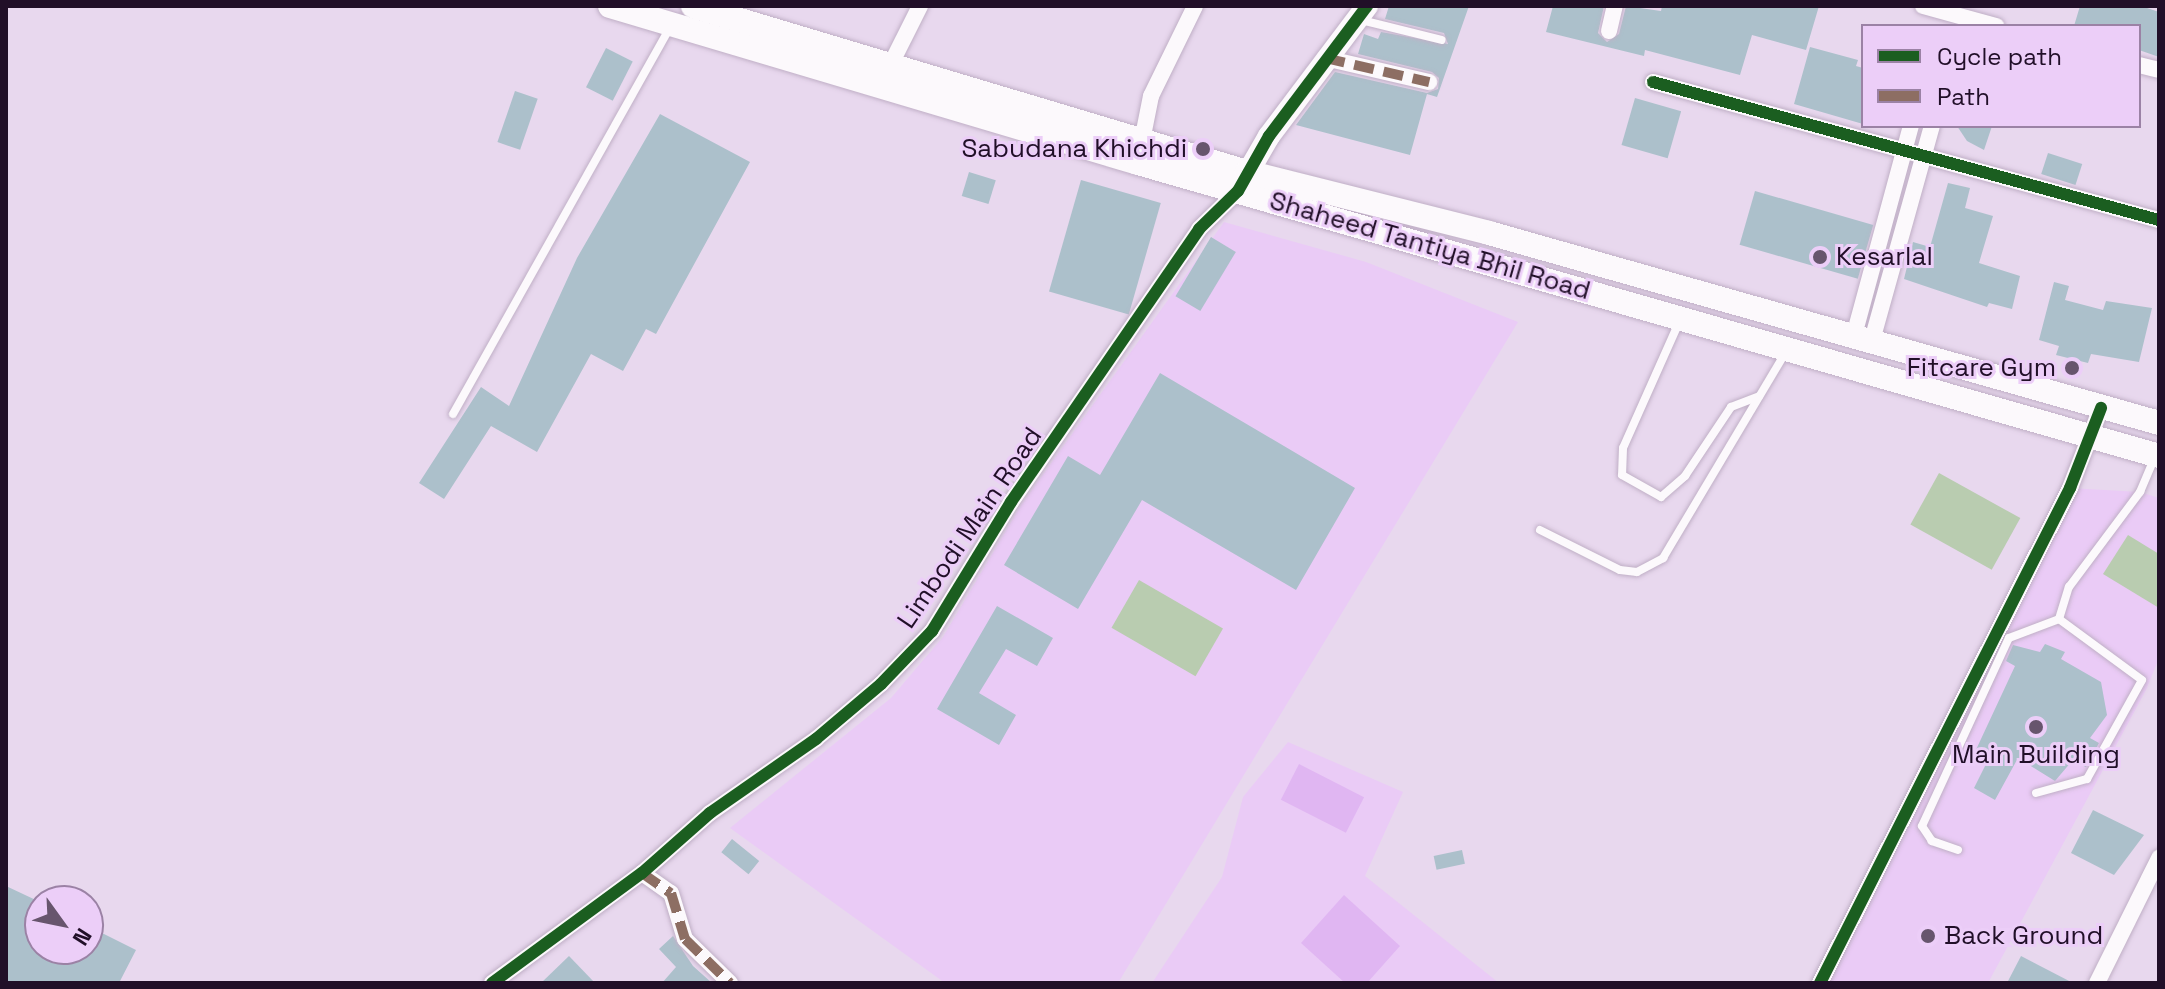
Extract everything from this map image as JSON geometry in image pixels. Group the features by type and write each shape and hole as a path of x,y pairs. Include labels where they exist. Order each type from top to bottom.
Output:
{"main road":[{"name":"Shaheed Tantiya Bhil Road","path":"610,6 1142,141 1242,182 1489,233 2159,423"},
{"name":"Shaheed Tantiya Bhil Road","path":"693,6 886,75 1681,317 2157,455"},
{"path":"1815,354 1823,330"}],"street":[{"path":"886,75 920,6"},
{"path":"1142,141 1151,96 1195,6"},
{"path":"1609,31 1615,6"},
{"path":"1923,6 1942,14 1989,24"},
{"path":"1242,182 1325,58 1362,13"},
{"path":"1325,58 1429,82"},
{"path":"1653,82 2159,220"},
{"path":"1862,341 1911,128"},
{"path":"1862,341 1931,128"},
{"name":"Limbodi Main Road","path":"492,983 642,873 710,813 816,739 881,684 932,631 1011,502 1199,229 1242,182"},
{"path":"1820,983 2091,437 2101,408"},
{"path":"2097,983 2159,858"},
{"path":"642,873 671,893 685,939 730,983"}],"lane":[{"path":"1362,13 1442,40"},
{"path":"453,414 672,24"},
{"path":"1681,317 1623,448 1622,475 1661,497 1685,476 1731,407 1759,396"},
{"path":"1540,530 1620,570 1637,572 1663,558 1789,347"},
{"path":"2059,619 2069,587 2140,492 2157,455"},
{"path":"2036,793 2087,779 2142,680 2059,619"},
{"path":"1958,850 1932,841 1922,826 2009,638 2059,619"}],"shaded area":[{"path":"1224,222 1366,262 1518,322 1118,983 945,983 730,828 891,698 943,637 1021,505"},
{"path":"2070,488 2140,492 2159,498 2159,658 2146,690 1988,983 1820,983"},
{"path":"1288,742 1403,792 1365,876 1499,983 1152,983 1222,877 1243,797"},
{"path":"1299,764 1364,797 1346,833 1281,800"},
{"path":"1344,895 1400,946 1367,983 1345,983 1301,943"}],"green space":[{"path":"1939,473 2020,518 1992,570 1910,525"},
{"path":"2128,535 2159,554 2159,608 2103,574"},
{"path":"1139,580 1223,628 1196,676 1112,628"}],"building":[{"path":"1389,6 1469,6 1437,97 1427,94 1410,155 1296,125 1335,72 1427,93 1438,89 1439,78 1432,72 1358,54 1364,34 1378,39 1381,32 1448,44 1444,33 1385,19"},
{"path":"1553,6 1604,6 1598,33 1607,42 1619,34 1626,6 1661,11 1662,6 1819,6 1806,50 1752,35 1740,75 1645,50 1644,56 1546,32"},
{"path":"2080,6 2141,6 2159,12 2159,57 2141,51 2141,24 2075,24"},
{"path":"1810,47 1858,60 1856,66 1861,67 1861,123 1794,104"},
{"path":"606,48 633,62 613,101 586,87"},
{"path":"515,91 538,99 520,150 497,142"},
{"path":"1635,98 1681,111 1668,158 1621,145"},
{"path":"660,114 750,162 656,334 646,329 623,371 591,354 537,452 491,426 444,499 419,483 481,387 509,406 577,258"},
{"path":"1958,128 1991,128 1984,150 1967,141"},
{"path":"2048,153 2082,164 2075,185 2041,174"},
{"path":"969,172 996,180 988,204 962,196"},
{"path":"1081,180 1161,203 1129,314 1049,292"},
{"path":"1948,183 1970,188 1965,208 1993,216 1979,263 2020,276 2012,309 1989,303 1987,307 1904,279 1913,242 1930,247"},
{"path":"1755,191 1873,225 1858,279 1740,245"},
{"path":"1211,237 1236,252 1200,311 1175,296"},
{"path":"2054,282 2069,286 2065,300 2103,310 2106,301 2152,308 2139,362 2091,354 2088,363 2056,355 2059,346 2039,340"},
{"path":"1160,373 1355,488 1296,590 1142,500 1078,609 1004,565 1068,456 1100,475"},
{"path":"997,606 1053,638 1037,666 1006,649 979,693 1016,715 999,745 937,709"},
{"name":"Main Building","path":"2045,644 2065,652 2061,659 2101,682 2107,715 2090,738 2099,743 2086,767 2072,761 2055,781 2018,758 1995,800 1974,788 1986,764 1974,754 2015,666 2006,661 2013,645 2040,652"},
{"path":"2093,810 2144,835 2114,875 2071,853"},
{"path":"732,839 759,861 749,874 721,852"},
{"path":"1462,850 1465,864 1437,870 1434,856"},
{"path":"6,886 24,894 24,965 104,965 104,934 136,950 119,983 6,983"},
{"path":"673,936 693,966 712,983 662,983 676,967 659,949"},
{"path":"569,956 595,983 541,983"},
{"path":"2021,956 2073,983 2007,983"}],"marked path":[{"path":"1325,58 1429,82"},
{"path":"642,873 671,893 685,939 730,983"}],"cycle path":[{"path":"492,983 642,873 710,813 816,739 881,684 932,631 1011,502 1199,229 1238,191 1269,136 1367,6"},
{"path":"1653,82 2159,220"},
{"path":"1820,983 2070,488 2101,408"}],"place":[{"name":"Sabudana Khichdi","path":"1203,149"},
{"name":"Kesarlal","path":"1820,257"},
{"name":"Fitcare Gym","path":"2072,368"},
{"name":"Main Building","path":"2036,727"},
{"name":"Back Ground","path":"1928,936"}]}
